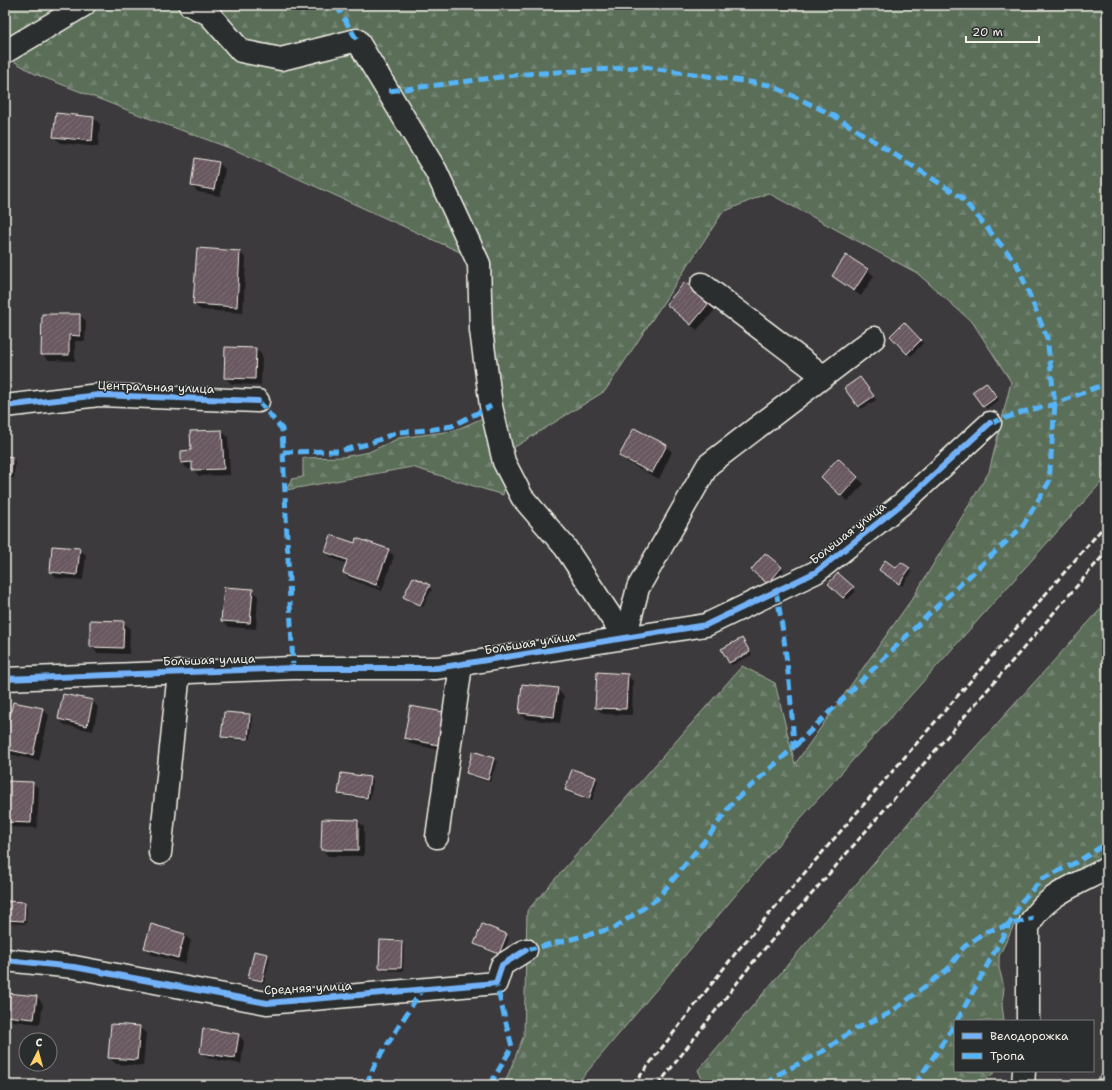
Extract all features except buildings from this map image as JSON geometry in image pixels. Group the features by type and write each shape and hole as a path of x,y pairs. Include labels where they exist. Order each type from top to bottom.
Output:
{"street":[{"path":"5,52 84,5"},
{"path":"190,5 208,14 241,51 281,59 357,40 436,171 479,264 481,330 490,399 504,462 522,497 565,547 625,638"},
{"path":"702,284 823,376"},
{"path":"625,638 638,588 708,465 874,338"},
{"name":"Центральная улица","path":"5,406 99,395 258,401"},
{"name":"Большая улица","path":"5,679 294,668 437,668 706,625 816,572 903,503 990,423"},
{"path":"437,837 461,665"},
{"path":"160,853 179,672"},
{"path":"1028,1020 1028,928 1032,918 1042,905 1107,868"},
{"name":"Средняя улица","path":"5,960 74,967 268,1003 496,983 502,965 526,950"},
{"path":"1023,1085 1024,1072"}],"green space":[{"path":"5,5 1107,5 1107,476 792,828 576,1085 504,1085 524,1035 527,911 742,666 775,683 795,764 914,596 989,472 1011,382 973,323 917,273 768,193 723,212 605,391 510,450 488,330 490,262 471,257 235,150 35,74 5,56"},
{"path":"492,414 505,477 503,495 412,467 286,490 292,479 303,477 303,458 343,457 369,452 399,438 453,431"},
{"path":"1107,602 1107,858 1022,920 1016,921 999,956 999,968 1004,987 1002,1005 1004,1020 954,1020 954,1072 995,1072 979,1085 705,1085 698,1070 927,801"}],"railway":[{"path":"633,1085 738,950 1107,523"},
{"path":"658,1085 754,961 1107,551"}],"marked path":[{"path":"336,5 357,40"},
{"path":"389,91 525,74 644,67 770,85 833,115 961,197 1017,264 1047,338 1055,404 1049,482 1022,527 933,610 794,747"},
{"path":"990,423 1026,411 1055,404 1107,383"},
{"path":"258,401 282,429 293,668"},
{"path":"283,452 339,451 368,444 398,432 429,430 452,426 491,406"},
{"path":"526,950 614,928 657,899 711,833 732,803 794,747 788,669 776,591"},
{"path":"958,1020 1022,901 1042,879 1077,862 1107,843"},
{"path":"766,1085 777,1075 825,1050 853,1030 890,1013 948,969 964,947 985,932 1033,918"},
{"path":"490,1085 512,1047 496,983"},
{"path":"366,1085 375,1064 421,991"},
{"path":"915,1085 954,1026"}],"cycle path":[{"path":"5,406 99,395 258,401"},
{"path":"5,679 293,668 437,668 706,625 816,572 903,503 990,423"},
{"path":"5,960 74,967 267,1003 496,983 502,965 526,950"}]}
